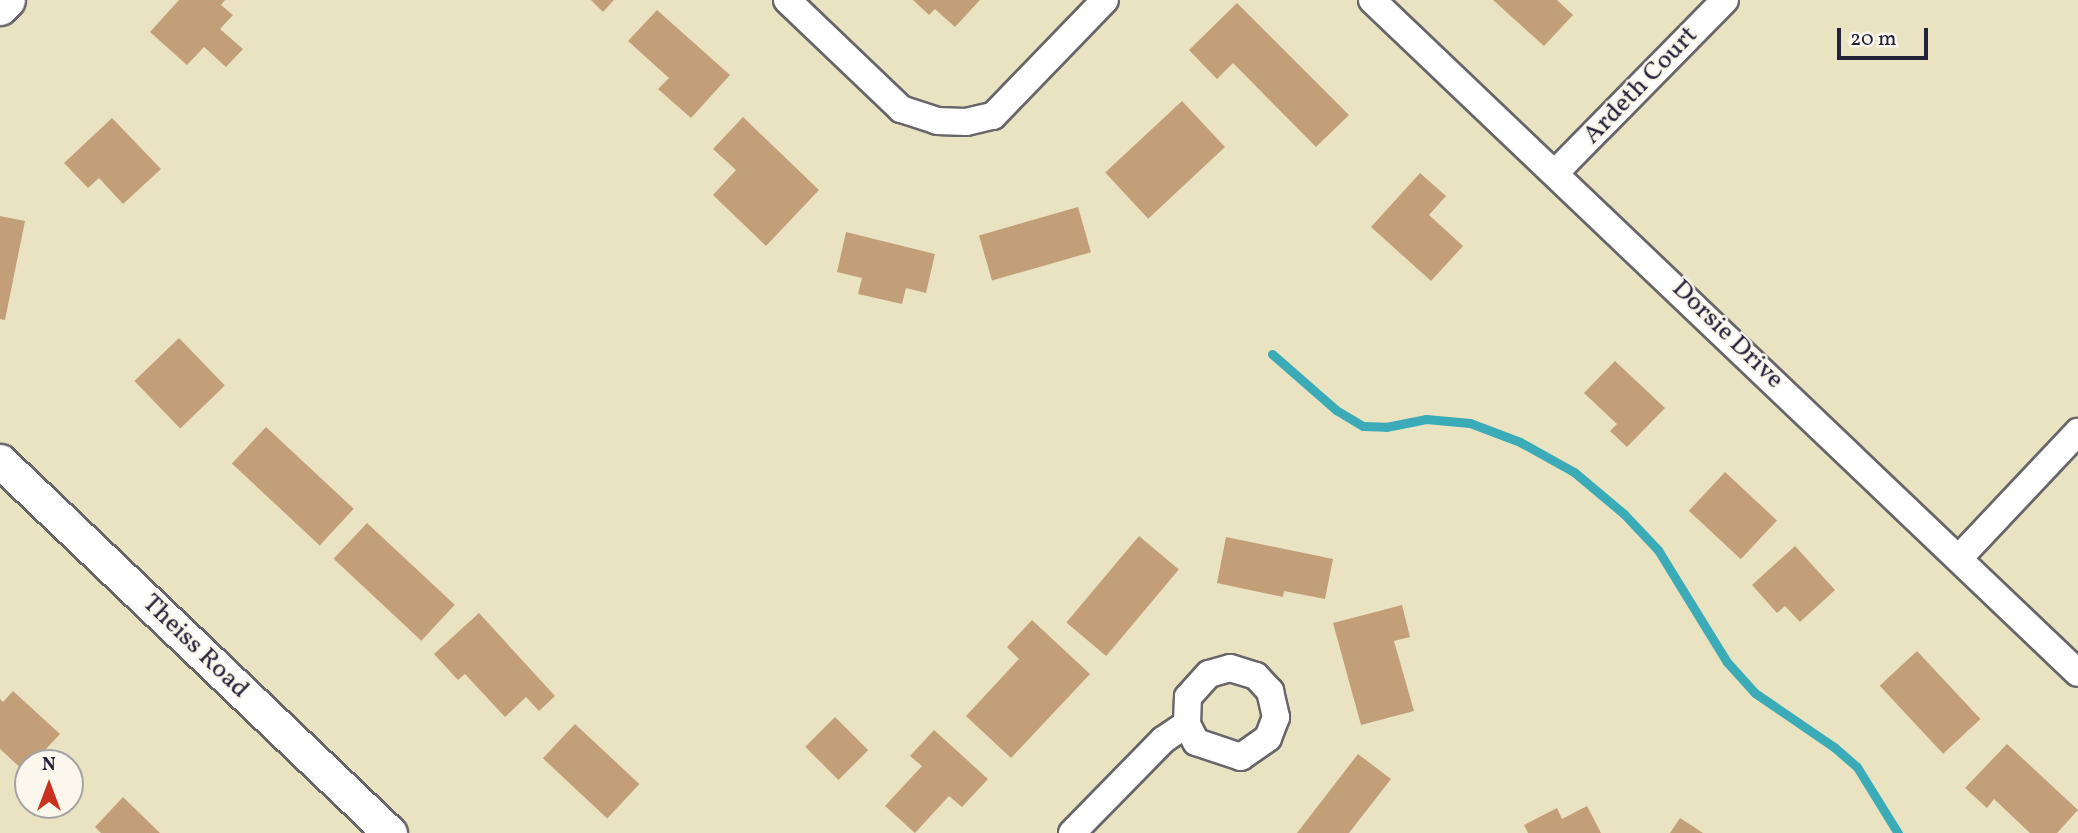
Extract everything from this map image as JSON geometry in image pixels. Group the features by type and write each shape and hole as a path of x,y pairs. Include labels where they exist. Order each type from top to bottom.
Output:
{"street":[{"path":"0,8 8,0"},
{"path":"787,0 901,108 936,121 966,122 993,116 1105,0"},
{"name":"Dorsie Drive","path":"1372,0 1960,557 2078,673"},
{"name":"Ardeth Court","path":"1556,173 1725,0"},
{"path":"1960,557 2078,432"},
{"name":"Theiss Road","path":"0,461 390,833"},
{"path":"1072,833 1163,740 1187,724"}],"building":[{"path":"179,0 225,0 221,5 233,15 220,29 243,49 226,67 204,47 187,65 150,32"},
{"path":"591,0 614,0 603,12"},
{"path":"913,0 980,0 955,27 935,9 929,15"},
{"path":"1493,0 1557,0 1573,15 1544,46"},
{"path":"1237,3 1349,115 1316,147 1233,63 1217,79 1189,50"},
{"path":"657,10 730,75 691,118 658,89 669,78 628,41"},
{"path":"1182,101 1225,147 1148,219 1105,173"},
{"path":"743,117 819,190 766,246 713,195 736,170 713,149"},
{"path":"112,118 161,169 123,204 99,178 88,188 64,163"},
{"path":"1420,173 1446,196 1429,215 1463,246 1431,281 1371,227"},
{"path":"1078,207 1091,252 992,281 979,235"},
{"path":"0,216 25,221 5,320 0,319"},
{"path":"846,232 935,254 926,293 906,288 902,304 858,294 862,278 837,272"},
{"path":"179,338 225,385 180,429 134,381"},
{"path":"1615,361 1665,408 1627,447 1610,431 1617,424 1584,393"},
{"path":"266,427 354,509 320,545 232,464"},
{"path":"1725,472 1777,520 1741,559 1689,511"},
{"path":"367,523 455,605 421,641 334,559"},
{"path":"1139,536 1179,569 1106,656 1066,623"},
{"path":"1226,537 1333,559 1325,599 1284,591 1283,597 1217,583"},
{"path":"1795,546 1835,590 1800,622 1785,606 1777,613 1752,585"},
{"path":"1402,605 1410,637 1394,641 1414,711 1361,725 1333,623"},
{"path":"479,613 555,696 539,711 526,697 505,717 465,674 458,680 434,654"},
{"path":"1032,620 1090,674 1011,758 966,716 1019,659 1007,647"},
{"path":"1917,651 1980,719 1943,754 1880,686"},
{"path":"13,691 60,734 46,749 14,749 14,762 0,749 0,699 3,702"},
{"path":"835,717 868,750 839,780 805,747"},
{"path":"575,724 639,784 607,818 543,758"},
{"path":"934,730 988,779 962,807 949,796 915,833 885,806 922,766 910,756"},
{"path":"2007,744 2078,810 2057,833 2030,833 1994,799 1987,808 1965,788"},
{"path":"1358,754 1391,779 1349,833 1297,833"},
{"path":"123,797 160,833 101,833 95,827"},
{"path":"1587,806 1601,833 1528,833 1524,825 1557,808 1562,819"},
{"path":"1680,818 1703,833 1670,833"}],"waterway":[{"path":"1272,354 1336,410 1363,426 1386,427 1426,419 1470,423 1520,442 1574,472 1624,514 1658,550 1727,662 1755,693 1834,747 1857,767 1898,833"}]}
